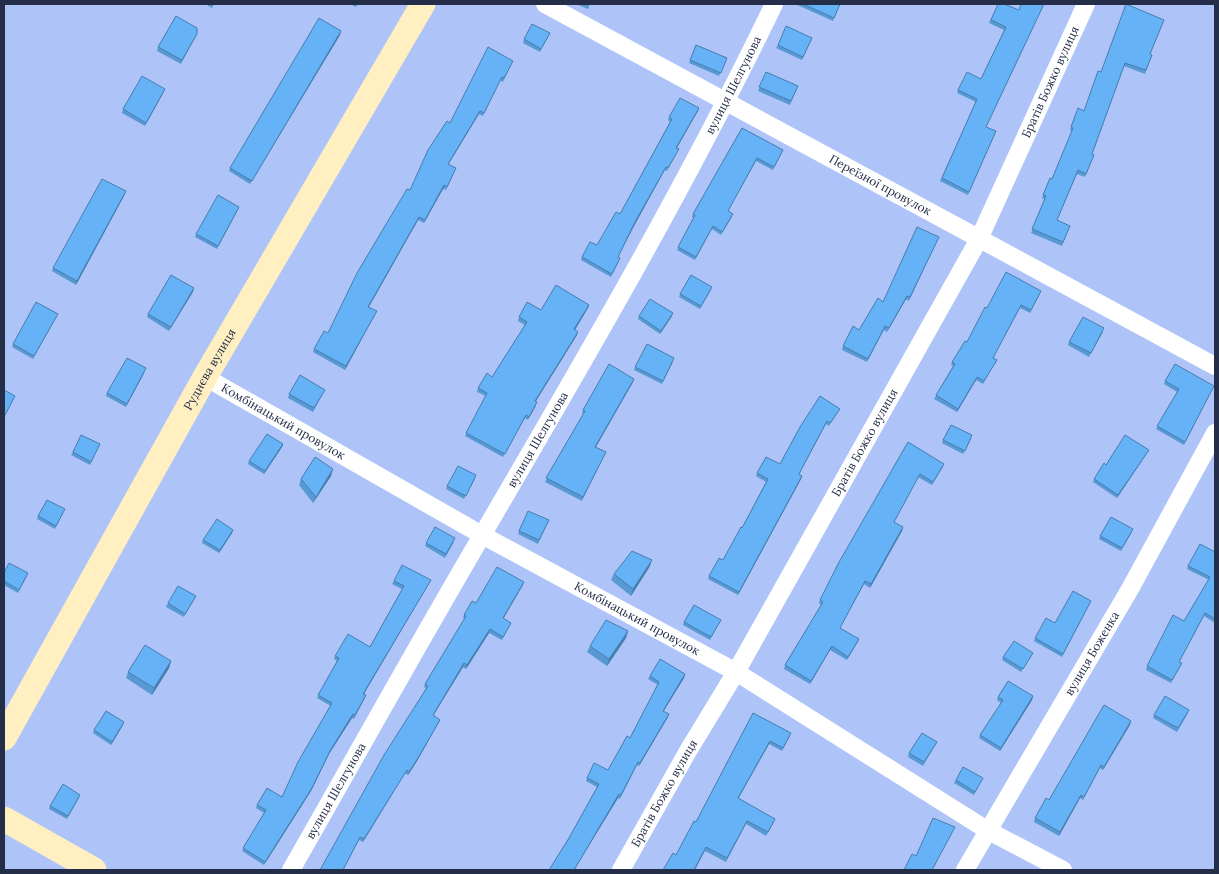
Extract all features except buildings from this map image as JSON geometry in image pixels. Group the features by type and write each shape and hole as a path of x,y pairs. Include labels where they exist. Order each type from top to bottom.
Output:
{"street":[{"name":"Руднєва вулиця","path":"4,738 205,377 423,4"},
{"name":"Переїзної провулок","path":"545,4 1215,366"},
{"name":"вулиця Шелгунова","path":"291,870 482,534 544,429 727,102 774,4"},
{"name":"Братів Божко вулиця","path":"622,870 688,751 736,672 979,239 1086,4"},
{"name":"Комбінацький провулок","path":"205,377 482,534 736,672 988,830 1062,870"},
{"name":"вулиця Боженка","path":"965,870 1130,589 1215,433"},
{"path":"4,819 94,870"}]}
